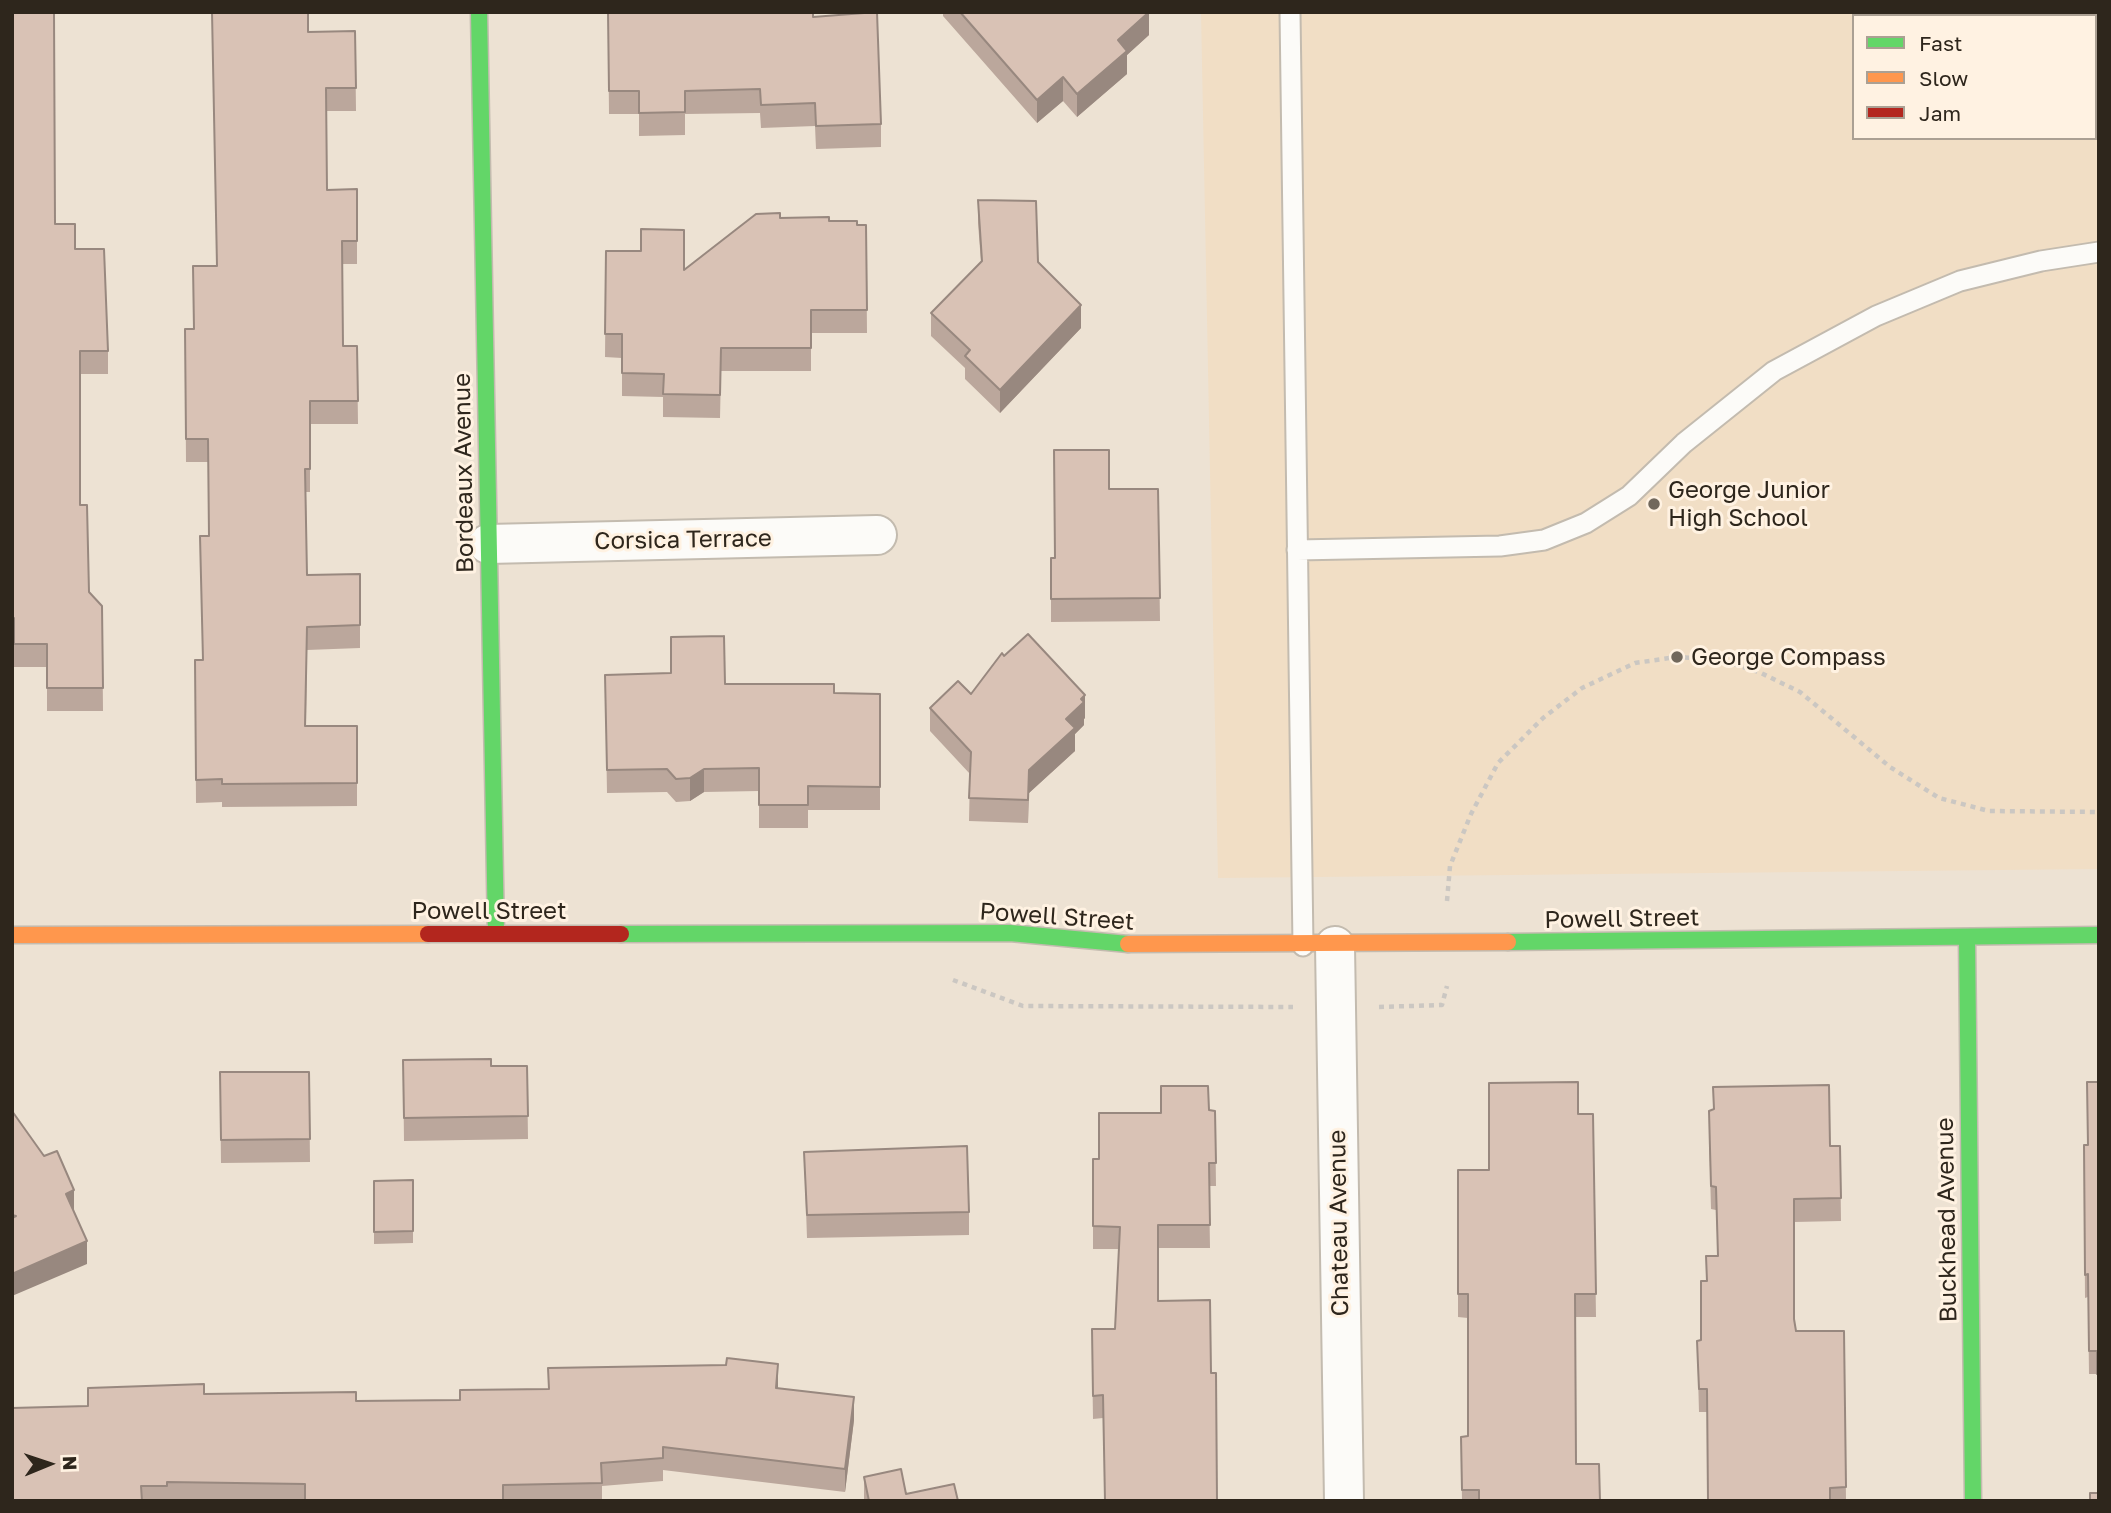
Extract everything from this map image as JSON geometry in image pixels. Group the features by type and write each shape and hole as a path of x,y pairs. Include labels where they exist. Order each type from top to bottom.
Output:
{"street":[{"name":"Bordeaux Avenue","path":"478,12 496,933"},
{"name":"Corsica Terrace","path":"488,544 877,535"},
{"name":"Powell Street","path":"12,935 1010,933 1144,946 2099,936"},
{"name":"Buckhead Avenue","path":"1967,938 1973,1501"},
{"name":"Chateau Avenue","path":"1319,946 1344,1501"}],"lane":[{"path":"1290,12 1297,550 1319,946"},
{"path":"1297,550 1500,546 1544,540 1586,523 1629,496 1684,443 1774,371 1876,316 1960,281 2041,261 2099,252"}],"path":[{"path":"1447,900 1450,866 1471,814 1498,763 1543,718 1582,688 1634,663 1677,657 1720,660 1759,672 1801,692 1890,766 1939,798 1989,811 2099,812"},
{"path":"1378,1007 1442,1005 1448,981"}],"shaded area":[{"name":"George Junior High School","path":"1201,12 2099,12 2099,869 1218,878"}],"building":[{"path":"12,12 54,12 55,224 75,224 75,249 104,249 108,351 80,351 80,505 87,505 89,592 102,606 103,688 47,688 47,644 14,644"},
{"path":"212,12 308,12 308,32 355,31 356,88 326,88 327,190 357,189 357,241 342,241 343,346 357,346 358,401 310,401 310,469 305,469 307,575 360,574 360,625 307,627 305,726 357,726 357,783 222,784 222,779 196,780 195,660 203,660 200,536 209,536 208,439 186,439 185,329 194,329 193,266 217,266"},
{"path":"608,12 813,12 813,17 877,12 881,124 816,126 815,103 761,105 760,89 685,91 685,112 639,113 639,91 609,91"},
{"path":"960,12 1149,12 1118,40 1127,51 1077,94 1063,77 1037,100"},
{"path":"2099,12 2099,31 2097,14 2089,14"},
{"path":"978,200 1036,201 1038,262 1081,305 1000,390 965,356 970,350 931,313 982,261"},
{"path":"780,213 780,218 829,217 829,221 857,221 857,225 866,225 867,310 811,310 811,348 721,348 720,395 663,394 664,374 622,373 622,334 605,334 606,251 641,251 641,229 684,230 684,270 756,214"},
{"path":"1054,450 1109,450 1109,489 1158,489 1160,598 1051,599 1051,558 1055,558"},
{"path":"1028,634 1085,695 1081,699 1084,702 1066,719 1075,728 1029,770 1028,800 969,798 971,752 930,708 958,681 971,694 1002,653 1004,656"},
{"path":"724,636 725,684 834,684 834,693 880,694 880,787 808,786 808,805 759,805 759,768 704,769 690,778 676,779 667,769 607,770 605,675 671,673 671,637"},
{"path":"491,1059 491,1066 527,1066 528,1116 404,1118 403,1060"},
{"path":"220,1072 309,1072 310,1139 221,1140"},
{"path":"1578,1082 1578,1114 1593,1114 1596,1294 1575,1294 1576,1464 1599,1464 1600,1501 1479,1501 1479,1490 1462,1490 1461,1437 1468,1436 1468,1294 1458,1294 1458,1170 1489,1170 1489,1083"},
{"path":"2087,1082 2099,1082 2099,1374 2097,1351 2089,1351 2088,1274 2085,1275 2084,1145 2088,1145"},
{"path":"1829,1085 1830,1146 1840,1146 1841,1198 1794,1199 1794,1319 1796,1331 1844,1331 1846,1487 1830,1488 1830,1501 1708,1501 1707,1389 1699,1389 1697,1341 1701,1340 1701,1281 1707,1281 1706,1256 1718,1256 1716,1187 1711,1186 1709,1111 1714,1109 1713,1087"},
{"path":"1161,1086 1208,1086 1209,1110 1215,1111 1216,1163 1209,1163 1210,1225 1158,1225 1158,1301 1210,1300 1211,1373 1216,1373 1217,1501 1105,1501 1103,1395 1093,1396 1092,1329 1115,1329 1120,1227 1093,1226 1093,1159 1099,1159 1099,1113 1161,1113"},
{"path":"12,1111 44,1156 57,1151 74,1190 66,1194 87,1241 12,1274 12,1218 16,1216 12,1215"},
{"path":"967,1146 969,1212 807,1215 804,1152"},
{"path":"413,1180 413,1231 374,1232 374,1181"},
{"path":"727,1358 778,1364 776,1388 854,1397 845,1469 663,1447 663,1458 601,1463 602,1483 503,1485 503,1501 305,1501 305,1484 167,1482 167,1486 141,1486 142,1501 12,1501 12,1408 88,1406 88,1388 204,1384 204,1394 356,1392 356,1401 460,1400 460,1390 549,1389 548,1368 726,1365"},
{"path":"901,1469 906,1494 954,1484 958,1501 869,1501 864,1477"},
{"path":"2090,1493 2099,1493 2099,1501 2090,1501"}],"traffic: fast":[{"path":"479,12 496,933"},
{"path":"621,934 1010,933 1128,944"},
{"path":"1508,942 2099,935"},
{"path":"1967,938 1973,1501"}],"traffic: slow":[{"path":"12,935 428,934"},
{"path":"1128,944 1508,942"}],"traffic: jam":[{"path":"428,934 621,934"}],"place":[{"name":"George Junior High School","path":"1654,504"},
{"name":"George Compass","path":"1677,657"}]}
